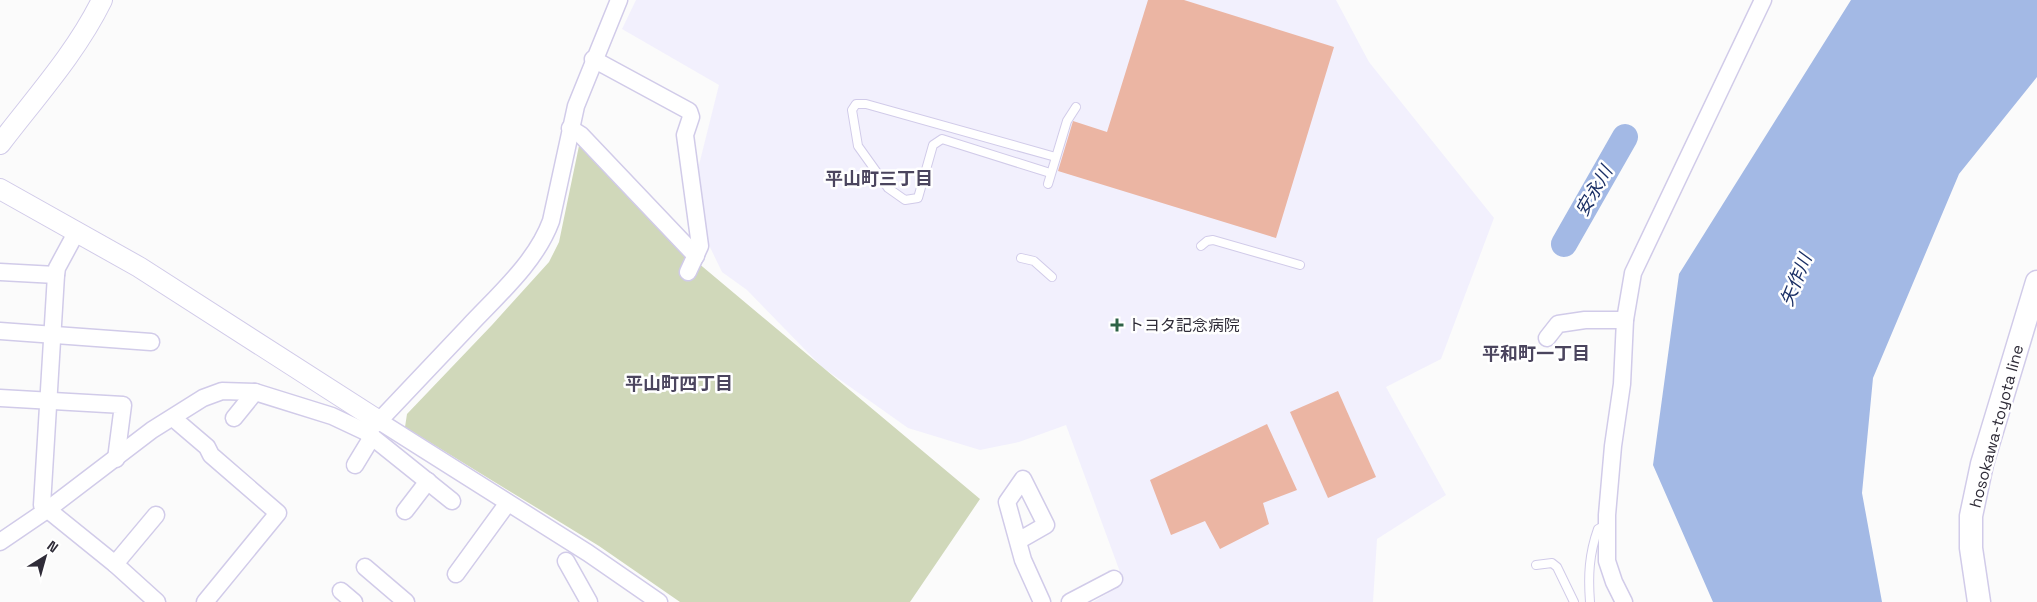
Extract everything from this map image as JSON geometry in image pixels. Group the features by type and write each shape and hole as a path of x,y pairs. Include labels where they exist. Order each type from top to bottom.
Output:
{"main road":[{"name":"hosokawa-toyota line","path":"1978,602 1971,548 1971,516 1982,464 2037,282"}],"street":[{"path":"0,144 74,47 90,24 102,0"},
{"path":"355,465 372,430 538,250 551,221 570,128 593,59 618,0"},
{"path":"1624,602 1614,582 1607,561 1607,524 1613,446 1622,384 1626,320 1633,273 1763,0"},
{"path":"593,59 689,111 691,117 685,135 700,246 688,272"},
{"path":"570,128 581,135 696,256"},
{"path":"0,189 139,267 372,430 400,460 452,501"},
{"path":"77,231 57,268 56,275 42,505 115,564 157,602"},
{"path":"0,272 56,275"},
{"path":"1547,338 1558,324 1585,320 1626,320"},
{"path":"0,331 150,342"},
{"path":"0,542 47,510 152,430 203,398 222,391 255,392 415,444 507,504 588,553 660,602"},
{"path":"234,418 255,392"},
{"path":"0,398 123,405 116,459"},
{"path":"173,418 207,447 211,455 278,513 204,602"},
{"path":"400,460 415,444"},
{"path":"405,511 428,481"},
{"path":"456,574 507,504"},
{"path":"115,564 156,516"},
{"path":"1018,541 1023,560 1042,602"},
{"path":"566,561 589,602"},
{"path":"365,566 406,602"},
{"path":"1070,602 1114,579"},
{"path":"341,591 354,602"}],"lane":[{"path":"1047,172 942,139 933,145 918,198 905,200 888,188 858,146 852,110 856,104 866,104 1052,156"},
{"path":"1048,184 1067,121 1076,106"},
{"path":"1201,246 1207,241 1213,240 1300,266"},
{"path":"1021,258 1034,261 1052,277"},
{"path":"1590,602 1588,574 1592,545 1598,529 1607,524"},
{"path":"1536,565 1552,563 1557,567 1574,602"}],"shaded area":[{"name":"トヨタ記念病院","path":"636,0 1336,0 1369,62 1494,218 1441,359 1386,387 1446,495 1377,539 1373,602 1093,602 1122,585 1120,572 1066,425 1019,442 980,450 908,428 822,367 747,290 722,272 707,241 698,169 719,85 622,29"}],"green space":[{"path":"580,141 691,257 980,499 910,602 680,602 599,546 405,427 407,414 549,262 559,242"}],"water":[{"name":"矢作川","path":"1851,0 2037,0 2037,77 1959,174 1873,378 1862,493 1882,602 1713,602 1653,465 1679,274"}],"building":[{"path":"1148,0 1184,0 1334,47 1276,238 1058,171 1073,121 1107,132"},
{"path":"1338,391 1376,477 1328,498 1290,412"},
{"path":"1267,424 1297,490 1263,503 1269,524 1220,549 1205,521 1171,535 1150,480"}],"waterway":[{"name":"安永川","path":"1564,244 1625,137"}],"place":[{"name":"トヨタ記念病院","path":"1117,325"}],"district":[{"name":"平山町三丁目","path":"879,179"},
{"name":"平和町一丁目","path":"1536,354"},
{"name":"平山町四丁目","path":"679,384"}]}
